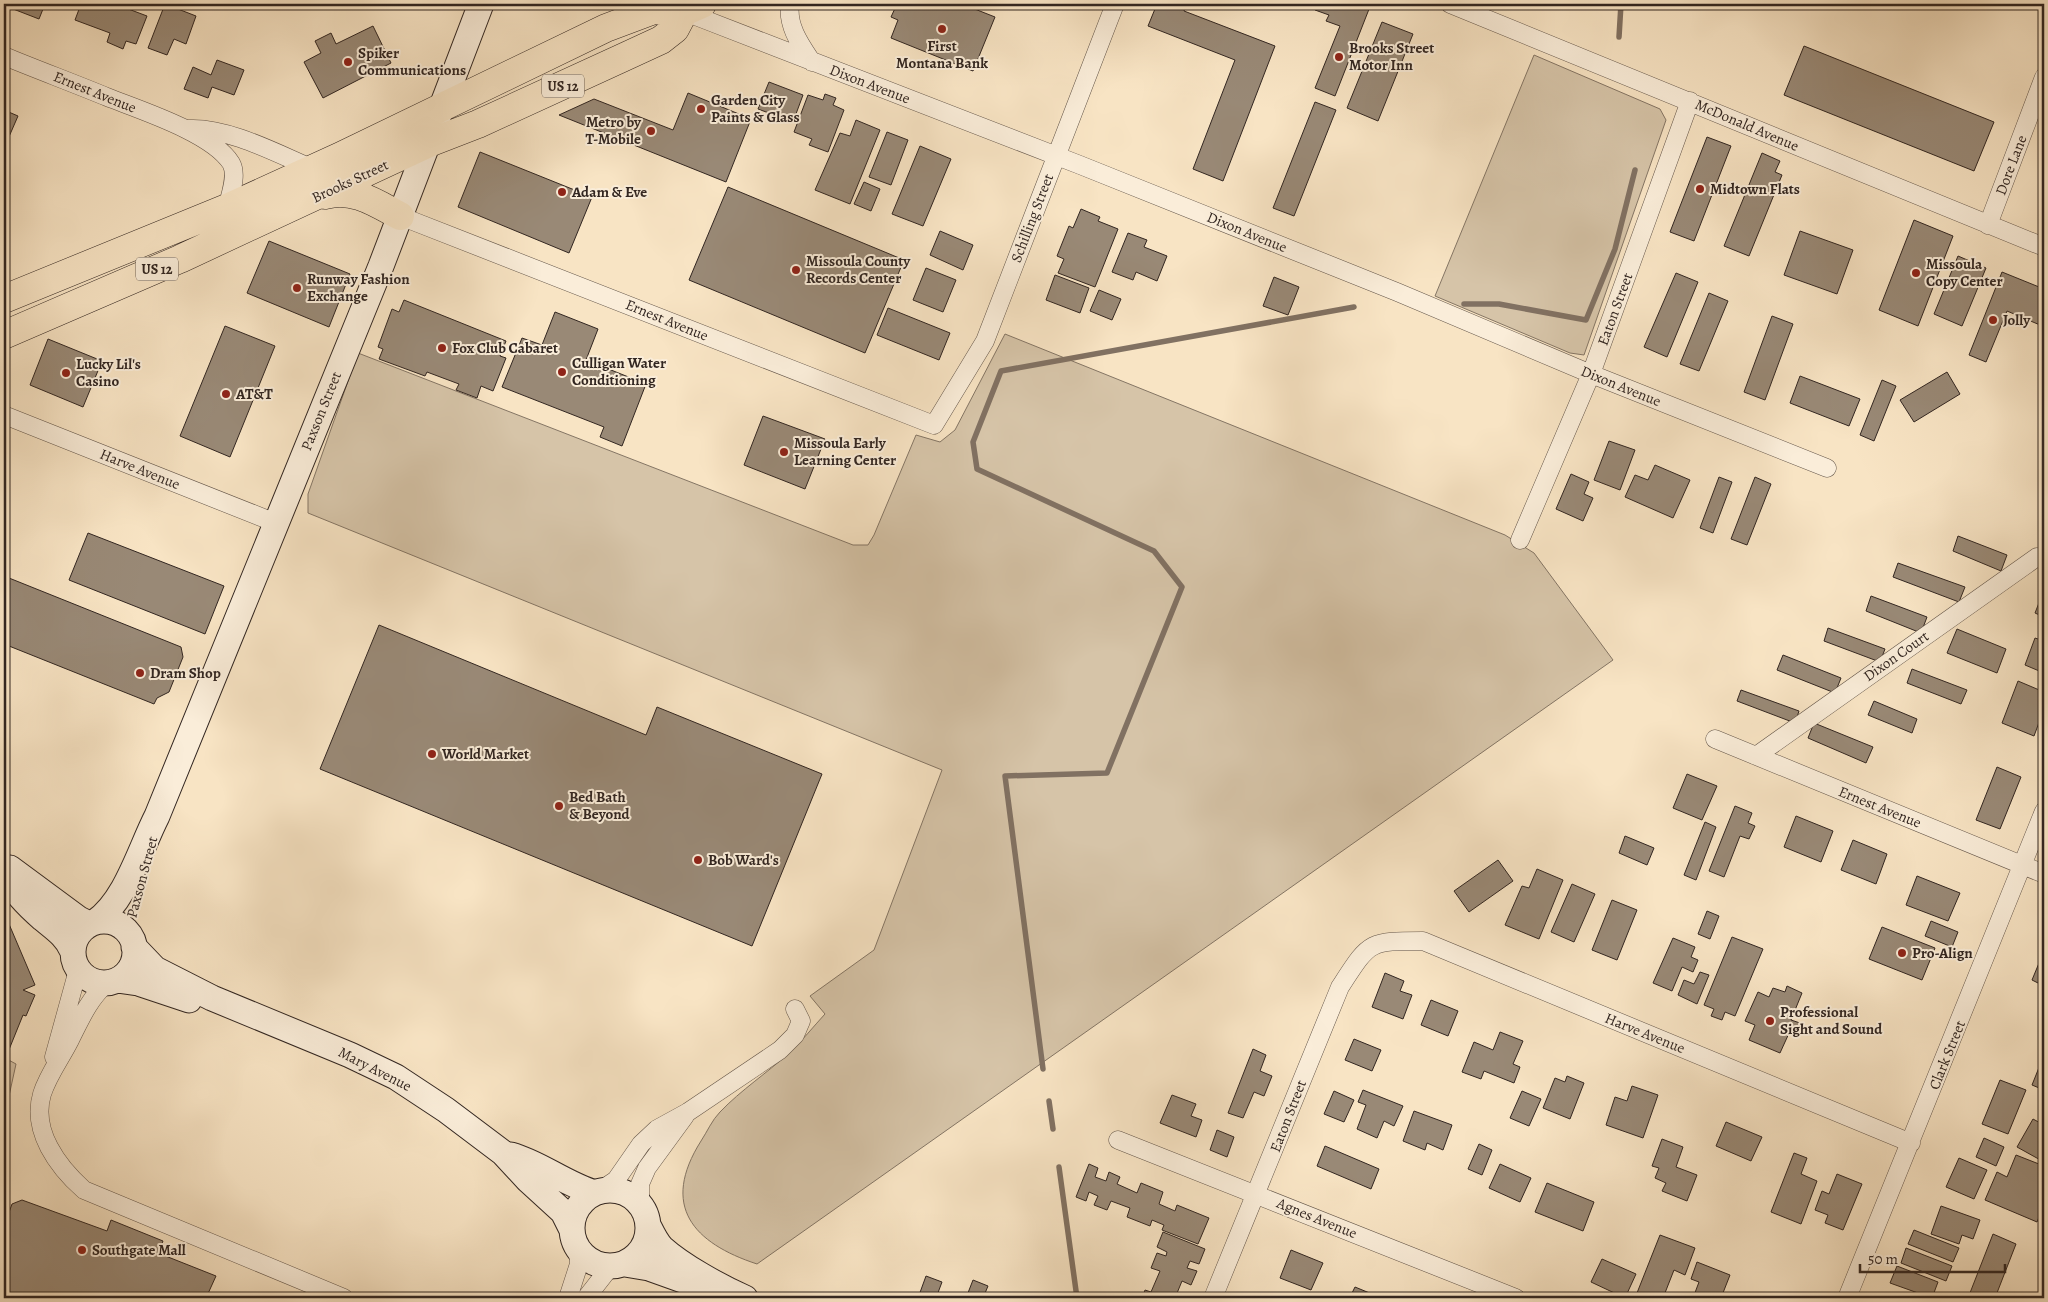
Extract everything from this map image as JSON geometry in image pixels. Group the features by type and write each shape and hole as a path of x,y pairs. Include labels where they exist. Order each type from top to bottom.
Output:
{"highway":[{"name":"Brooks Street","path":"4,300 226,208 606,28 654,10 683,6 675,29 661,40 478,124 429,142 309,200 82,302 4,334"},
{"path":"309,200 335,192 362,196 400,216"}],"street":[{"name":"Paxson Street","path":"92,923 108,912 120,895 157,816 400,216 481,4"},
{"path":"790,4 789,13 792,26 812,62"},
{"name":"Schilling Street","path":"934,425 985,341 1115,4"},
{"name":"McDonald Avenue","path":"1450,4 2044,247"},
{"name":"Dixon Avenue","path":"683,6 812,62 1397,292 1591,374 1827,468"},
{"name":"Ernest Avenue","path":"4,56 186,129 217,149 231,164 233,181 226,208"},
{"name":"Dore Lane","path":"1988,225 2044,77"},
{"name":"Eaton Street","path":"1520,540 1591,374 1690,101"},
{"name":"Ernest Avenue","path":"186,129 203,128 227,135 311,168"},
{"name":"Ernest Avenue","path":"400,216 934,425"},
{"name":"Harve Avenue","path":"5,414 276,523"},
{"name":"Dixon Court","path":"1756,756 2041,558"},
{"name":"Ernest Avenue","path":"1715,739 2044,874"},
{"name":"Clark Street","path":"1847,1298 1912,1143 2044,811"},
{"name":"Paxson Street","path":"133,943 129,925 131,912 152,845 157,816"},
{"path":"4,863 79,919 92,923 108,921 118,924 126,930 133,943 131,966 95,993 51,1072 42,1096 39,1127 66,1174 84,1190 344,1298"},
{"path":"4,871 9,883 31,908 63,935 86,978 96,982 112,981"},
{"path":"51,1072 76,960 75,939 81,931 92,923"},
{"name":"Harve Avenue","path":"1376,943 1423,941 1912,1143"},
{"name":"Mary Avenue","path":"133,943 155,969 245,1013 350,1055 396,1077 497,1148 563,1212 575,1239"},
{"name":"Eaton Street","path":"1213,1298 1340,987 1362,954 1376,943"},
{"name":"Mary Avenue","path":"112,981 138,982 192,1001 245,1013"},
{"path":"568,1298 579,1264 573,1218 577,1208 585,1199 616,1180 641,1144 657,1129 688,1112 780,1050 795,1035 798,1028 800,1021 795,1009"},
{"path":"586,1298 618,1265 643,1248 647,1237 640,1184 648,1168 688,1112"},
{"name":"Agnes Avenue","path":"1118,1140 1256,1193 1516,1298"},
{"name":"Mary Avenue","path":"497,1148 522,1158 574,1187 598,1192"},
{"path":"598,1192 622,1192 644,1215 656,1241 663,1248 740,1296"},
{"path":"575,1239 592,1262 649,1268 703,1287 740,1296"}],"shaded area":[{"path":"1534,55 1660,109 1666,120 1584,355 1570,353 1435,296"},
{"path":"1005,334 1505,535 1534,553 1613,660 757,1264 715,1245 700,1233 690,1219 684,1203 683,1185 689,1164 714,1119 720,1112 789,1053 825,1014 810,996 874,950 942,770 308,513 308,494 358,353 853,545 868,545 916,435 940,442 955,430"},
{"path":"5,1058 16,1064 9,1096 9,1118 4,1125"}],"building":[{"path":"9,4 45,4 39,19 8,7"},
{"path":"81,4 115,4 147,16 136,44 126,41 123,49 107,42 110,33 75,20"},
{"path":"165,4 196,16 186,44 174,39 167,55 148,48"},
{"name":"First Montana Bank","path":"897,4 962,4 995,17 973,71 891,38 898,20 891,17"},
{"path":"1157,4 1186,4 1184,11 1275,46 1223,181 1193,169 1235,60 1148,26"},
{"name":"Brooks Street Motor Inn","path":"1317,4 1371,4 1335,96 1315,88 1340,26 1326,21 1329,15 1315,10"},
{"path":"1382,22 1413,34 1378,121 1347,108"},
{"name":"Spiker Communications","path":"373,26 391,63 323,98 304,62 321,53 315,41 331,33 336,44"},
{"path":"1804,46 1994,122 1974,171 1784,95"},
{"path":"217,60 244,70 234,95 212,87 208,98 184,89 193,67 211,75"},
{"path":"769,82 803,95 793,122 758,109"},
{"path":"688,93 751,119 726,182 559,115 594,99 673,130"},
{"path":"825,94 836,98 833,105 844,110 828,152 809,145 812,139 794,132 808,95 823,100"},
{"path":"1315,102 1336,110 1294,216 1273,208"},
{"path":"4,110 18,116 8,139 4,138"},
{"path":"856,120 880,130 850,204 815,190 840,133 850,136"},
{"path":"887,132 908,140 891,185 869,177"},
{"name":"Midtown Flats","path":"1707,137 1731,146 1694,241 1670,232"},
{"path":"920,146 951,159 923,226 892,214"},
{"path":"480,152 592,197 569,253 458,207"},
{"path":"1762,153 1780,161 1775,172 1782,175 1749,256 1724,246"},
{"path":"864,182 880,189 871,211 854,204"},
{"name":"Missoula County Records Center","path":"728,187 904,260 865,353 689,280"},
{"path":"1081,209 1100,217 1098,221 1118,229 1095,287 1058,273 1064,259 1057,256 1069,226 1073,228"},
{"name":"Missoula Copy Center","path":"1914,220 1953,236 1918,326 1879,310"},
{"path":"940,231 973,245 963,270 930,255"},
{"path":"1800,231 1853,250 1837,294 1784,275"},
{"path":"1128,233 1147,240 1144,247 1167,256 1157,281 1136,272 1133,280 1112,272"},
{"name":"Runway Fashion Exchange","path":"269,241 350,274 329,327 247,293"},
{"path":"1958,256 1986,268 1962,326 1934,314"},
{"path":"926,268 956,280 943,312 913,300"},
{"name":"Jolly","path":"2002,272 2044,289 2044,315 2040,325 2007,311 1986,362 1969,355"},
{"path":"1676,273 1698,282 1667,357 1644,347"},
{"path":"1055,275 1089,288 1080,313 1046,300"},
{"path":"1274,277 1299,287 1288,315 1263,306"},
{"path":"1099,290 1121,299 1112,320 1090,311"},
{"path":"1709,293 1728,301 1699,371 1680,364"},
{"name":"Fox Club Cabaret","path":"404,300 506,341 500,356 506,358 493,391 481,386 477,398 456,390 459,384 427,372 425,376 379,359 383,349 378,347 392,309 399,312"},
{"path":"888,308 950,333 939,360 877,335"},
{"name":"Culligan Water Conditioning","path":"555,312 598,329 586,360 646,384 622,446 600,437 604,427 502,387 522,338 542,345"},
{"path":"1772,316 1793,324 1765,400 1744,392"},
{"name":"AT&T","path":"225,326 275,346 230,457 180,436"},
{"name":"Lucky Lil's Casino","path":"48,339 102,361 83,407 30,385"},
{"path":"1947,372 1960,394 1914,422 1900,400"},
{"path":"1800,376 1860,399 1849,426 1790,403"},
{"path":"1882,380 1896,386 1874,441 1860,435"},
{"name":"Missoula Early Learning Center","path":"763,416 825,439 805,489 744,465"},
{"path":"1609,441 1635,450 1620,490 1594,480"},
{"path":"1655,465 1690,480 1673,518 1625,497 1635,475 1648,480"},
{"path":"1571,474 1589,482 1584,494 1593,498 1583,521 1556,509"},
{"path":"1719,477 1732,482 1713,533 1700,528"},
{"path":"1755,477 1771,484 1747,545 1731,539"},
{"path":"88,533 224,586 205,634 69,580"},
{"path":"1958,536 2007,555 2001,571 1953,551"},
{"path":"1898,563 1965,587 1959,602 1893,577"},
{"path":"4,576 181,647 183,657 169,692 157,698 154,704 4,644"},
{"path":"2044,590 2044,617 2035,613"},
{"path":"1871,596 1927,617 1921,633 1866,611"},
{"path":"379,625 646,735 657,707 822,774 752,946 320,769"},
{"path":"1828,628 1885,649 1880,662 1824,641"},
{"path":"1957,629 2006,649 1997,673 1947,653"},
{"path":"2035,638 2044,641 2044,673 2025,665"},
{"path":"1783,655 1841,678 1835,693 1777,670"},
{"path":"1912,669 1967,690 1961,704 1907,683"},
{"path":"2018,681 2044,692 2044,709 2034,736 2002,723"},
{"path":"1741,690 1799,711 1795,723 1737,701"},
{"path":"1874,701 1917,719 1912,733 1868,715"},
{"path":"1814,723 1873,747 1866,763 1808,738"},
{"path":"1997,767 2021,777 2000,829 1976,820"},
{"path":"1687,774 1717,786 1702,820 1673,808"},
{"path":"1735,806 1752,813 1748,823 1755,826 1749,839 1740,836 1724,877 1709,871"},
{"path":"1796,816 1833,831 1821,862 1784,847"},
{"path":"1705,822 1716,827 1696,880 1684,875"},
{"path":"1625,836 1654,848 1647,865 1619,853"},
{"path":"1853,840 1887,854 1876,884 1841,870"},
{"path":"1498,860 1513,881 1469,912 1454,891"},
{"path":"1537,869 1563,880 1539,939 1505,925 1522,886 1529,888"},
{"path":"1917,876 1960,893 1948,921 1906,905"},
{"path":"1572,884 1595,894 1574,942 1551,932"},
{"path":"1612,900 1637,910 1617,960 1592,950"},
{"path":"1707,911 1719,916 1710,939 1698,934"},
{"path":"6,917 35,985 23,990 35,995 26,1016 23,1015 4,1062 4,918"},
{"path":"1931,921 1958,932 1952,947 1925,936"},
{"name":"Pro-Align","path":"1882,927 1935,948 1922,980 1869,959"},
{"path":"1732,937 1763,949 1735,1016 1725,1012 1722,1020 1711,1016 1714,1009 1704,1005"},
{"path":"1673,938 1695,947 1691,957 1698,960 1693,972 1682,967 1672,991 1653,983"},
{"path":"2044,951 2044,986 2032,980"},
{"path":"1700,972 1709,975 1697,1004 1678,995 1684,980 1694,984"},
{"path":"1385,973 1404,981 1400,991 1412,995 1403,1019 1372,1007"},
{"name":"Professional Sight and Sound","path":"1787,986 1802,993 1791,1020 1800,1023 1795,1033 1790,1031 1780,1053 1749,1040 1755,1025 1745,1021 1758,992 1769,997 1773,988 1785,992"},
{"path":"1431,1000 1458,1011 1448,1036 1421,1025"},
{"path":"1500,1032 1523,1041 1513,1064 1520,1067 1514,1083 1484,1071 1481,1079 1462,1072 1474,1042 1493,1050"},
{"path":"1354,1039 1381,1050 1372,1071 1345,1060"},
{"path":"1253,1049 1266,1055 1260,1071 1272,1076 1264,1096 1254,1092 1243,1118 1228,1113"},
{"path":"2042,1060 2044,1061 2044,1090 2032,1085"},
{"path":"1567,1076 1584,1083 1570,1119 1543,1108 1555,1078 1565,1082"},
{"path":"2000,1080 2026,1090 2008,1134 1982,1124"},
{"path":"1632,1086 1658,1095 1643,1138 1606,1125 1615,1097 1627,1101"},
{"path":"1363,1090 1403,1106 1394,1126 1384,1121 1377,1138 1357,1129 1366,1105 1358,1102"},
{"path":"1334,1091 1354,1100 1344,1122 1324,1114"},
{"path":"1522,1091 1541,1099 1529,1126 1510,1118"},
{"path":"1172,1095 1196,1104 1191,1116 1202,1120 1196,1137 1160,1123"},
{"path":"1414,1111 1452,1125 1443,1150 1427,1143 1425,1150 1403,1141"},
{"path":"2033,1119 2044,1125 2044,1162 2017,1147"},
{"path":"1726,1122 1762,1137 1751,1161 1716,1146"},
{"path":"1217,1130 1234,1137 1227,1157 1210,1150"},
{"path":"1984,1138 2004,1147 1996,1166 1976,1157"},
{"path":"1662,1139 1683,1147 1676,1167 1697,1175 1687,1201 1662,1191 1666,1183 1655,1178 1659,1168 1652,1166"},
{"path":"1479,1144 1492,1150 1482,1175 1468,1169"},
{"path":"1325,1146 1379,1169 1371,1189 1317,1166"},
{"path":"1794,1153 1807,1158 1801,1174 1817,1181 1801,1224 1771,1212"},
{"path":"2016,1155 2044,1166 2044,1205 2037,1222 1985,1200 1997,1172 2007,1177"},
{"path":"1959,1158 1987,1170 1974,1199 1946,1187"},
{"path":"1089,1164 1098,1168 1095,1177 1106,1181 1109,1172 1120,1177 1117,1184 1137,1193 1141,1183 1163,1192 1159,1204 1175,1211 1177,1205 1209,1218 1198,1244 1162,1230 1164,1225 1152,1220 1150,1226 1127,1217 1130,1208 1111,1201 1107,1210 1094,1205 1098,1196 1089,1192 1086,1201 1076,1197"},
{"path":"1500,1164 1531,1178 1520,1202 1489,1188"},
{"path":"1837,1174 1862,1184 1843,1230 1825,1223 1828,1215 1815,1210 1822,1191 1829,1194"},
{"path":"1547,1183 1594,1202 1583,1231 1535,1212"},
{"name":"Southgate Mall","path":"22,1200 107,1231 111,1220 163,1241 158,1253 216,1276 206,1298 4,1298 4,1216 7,1218 12,1204"},
{"path":"1941,1206 1980,1220 1973,1239 1962,1235 1959,1244 1931,1234"},
{"path":"1914,1230 1959,1248 1953,1262 1908,1244"},
{"path":"1163,1232 1205,1249 1199,1264 1190,1261 1187,1268 1197,1271 1191,1285 1182,1281 1175,1298 1142,1298 1145,1290 1151,1292 1160,1271 1151,1268 1157,1253 1166,1256 1167,1252 1157,1247"},
{"path":"1993,1234 2016,1244 1995,1298 1968,1298"},
{"path":"1660,1235 1695,1248 1685,1275 1674,1270 1663,1298 1635,1298"},
{"path":"1906,1248 1952,1266 1946,1281 1901,1263"},
{"path":"1291,1250 1323,1263 1311,1290 1280,1278"},
{"path":"1602,1259 1636,1274 1625,1298 1591,1282"},
{"path":"1697,1262 1730,1275 1721,1298 1693,1298 1699,1282 1691,1279"},
{"path":"1897,1266 1938,1282 1932,1298 1890,1283"},
{"path":"926,1276 942,1282 936,1298 918,1298"},
{"path":"973,1280 988,1286 983,1298 966,1298"},
{"path":"1355,1287 1372,1294 1371,1298 1344,1298 1345,1295 1350,1297"}],"waterway":[{"path":"1619,37 1621,4"},
{"path":"1464,304 1499,304 1586,320 1615,249 1635,170"},
{"path":"1043,1069 1005,776 1107,773 1182,587 1154,551 977,469 973,442 1001,371 1354,307"},
{"path":"1049,1101 1053,1129"},
{"path":"1059,1167 1077,1298"}],"place":[{"name":"First Montana Bank","path":"942,29"},
{"name":"Brooks Street Motor Inn","path":"1339,57"},
{"name":"Spiker Communications","path":"348,62"},
{"name":"Garden City Paints & Glass","path":"701,109"},
{"name":"Metro by T-Mobile","path":"651,131"},
{"name":"Midtown Flats","path":"1700,189"},
{"name":"Adam & Eve","path":"562,192"},
{"name":"Missoula County Records Center","path":"796,270"},
{"name":"Missoula Copy Center","path":"1916,273"},
{"name":"Runway Fashion Exchange","path":"297,288"},
{"name":"Jolly","path":"1993,320"},
{"name":"Fox Club Cabaret","path":"442,348"},
{"name":"Culligan Water Conditioning","path":"562,372"},
{"name":"Lucky Lil's Casino","path":"66,373"},
{"name":"AT&T","path":"226,394"},
{"name":"Missoula Early Learning Center","path":"784,452"},
{"name":"Dram Shop","path":"140,673"},
{"name":"World Market","path":"432,754"},
{"name":"Bed Bath & Beyond","path":"559,806"},
{"name":"Bob Ward's","path":"698,860"},
{"name":"Pro-Align","path":"1902,953"},
{"name":"Professional Sight and Sound","path":"1770,1021"},
{"name":"Southgate Mall","path":"82,1250"}]}
